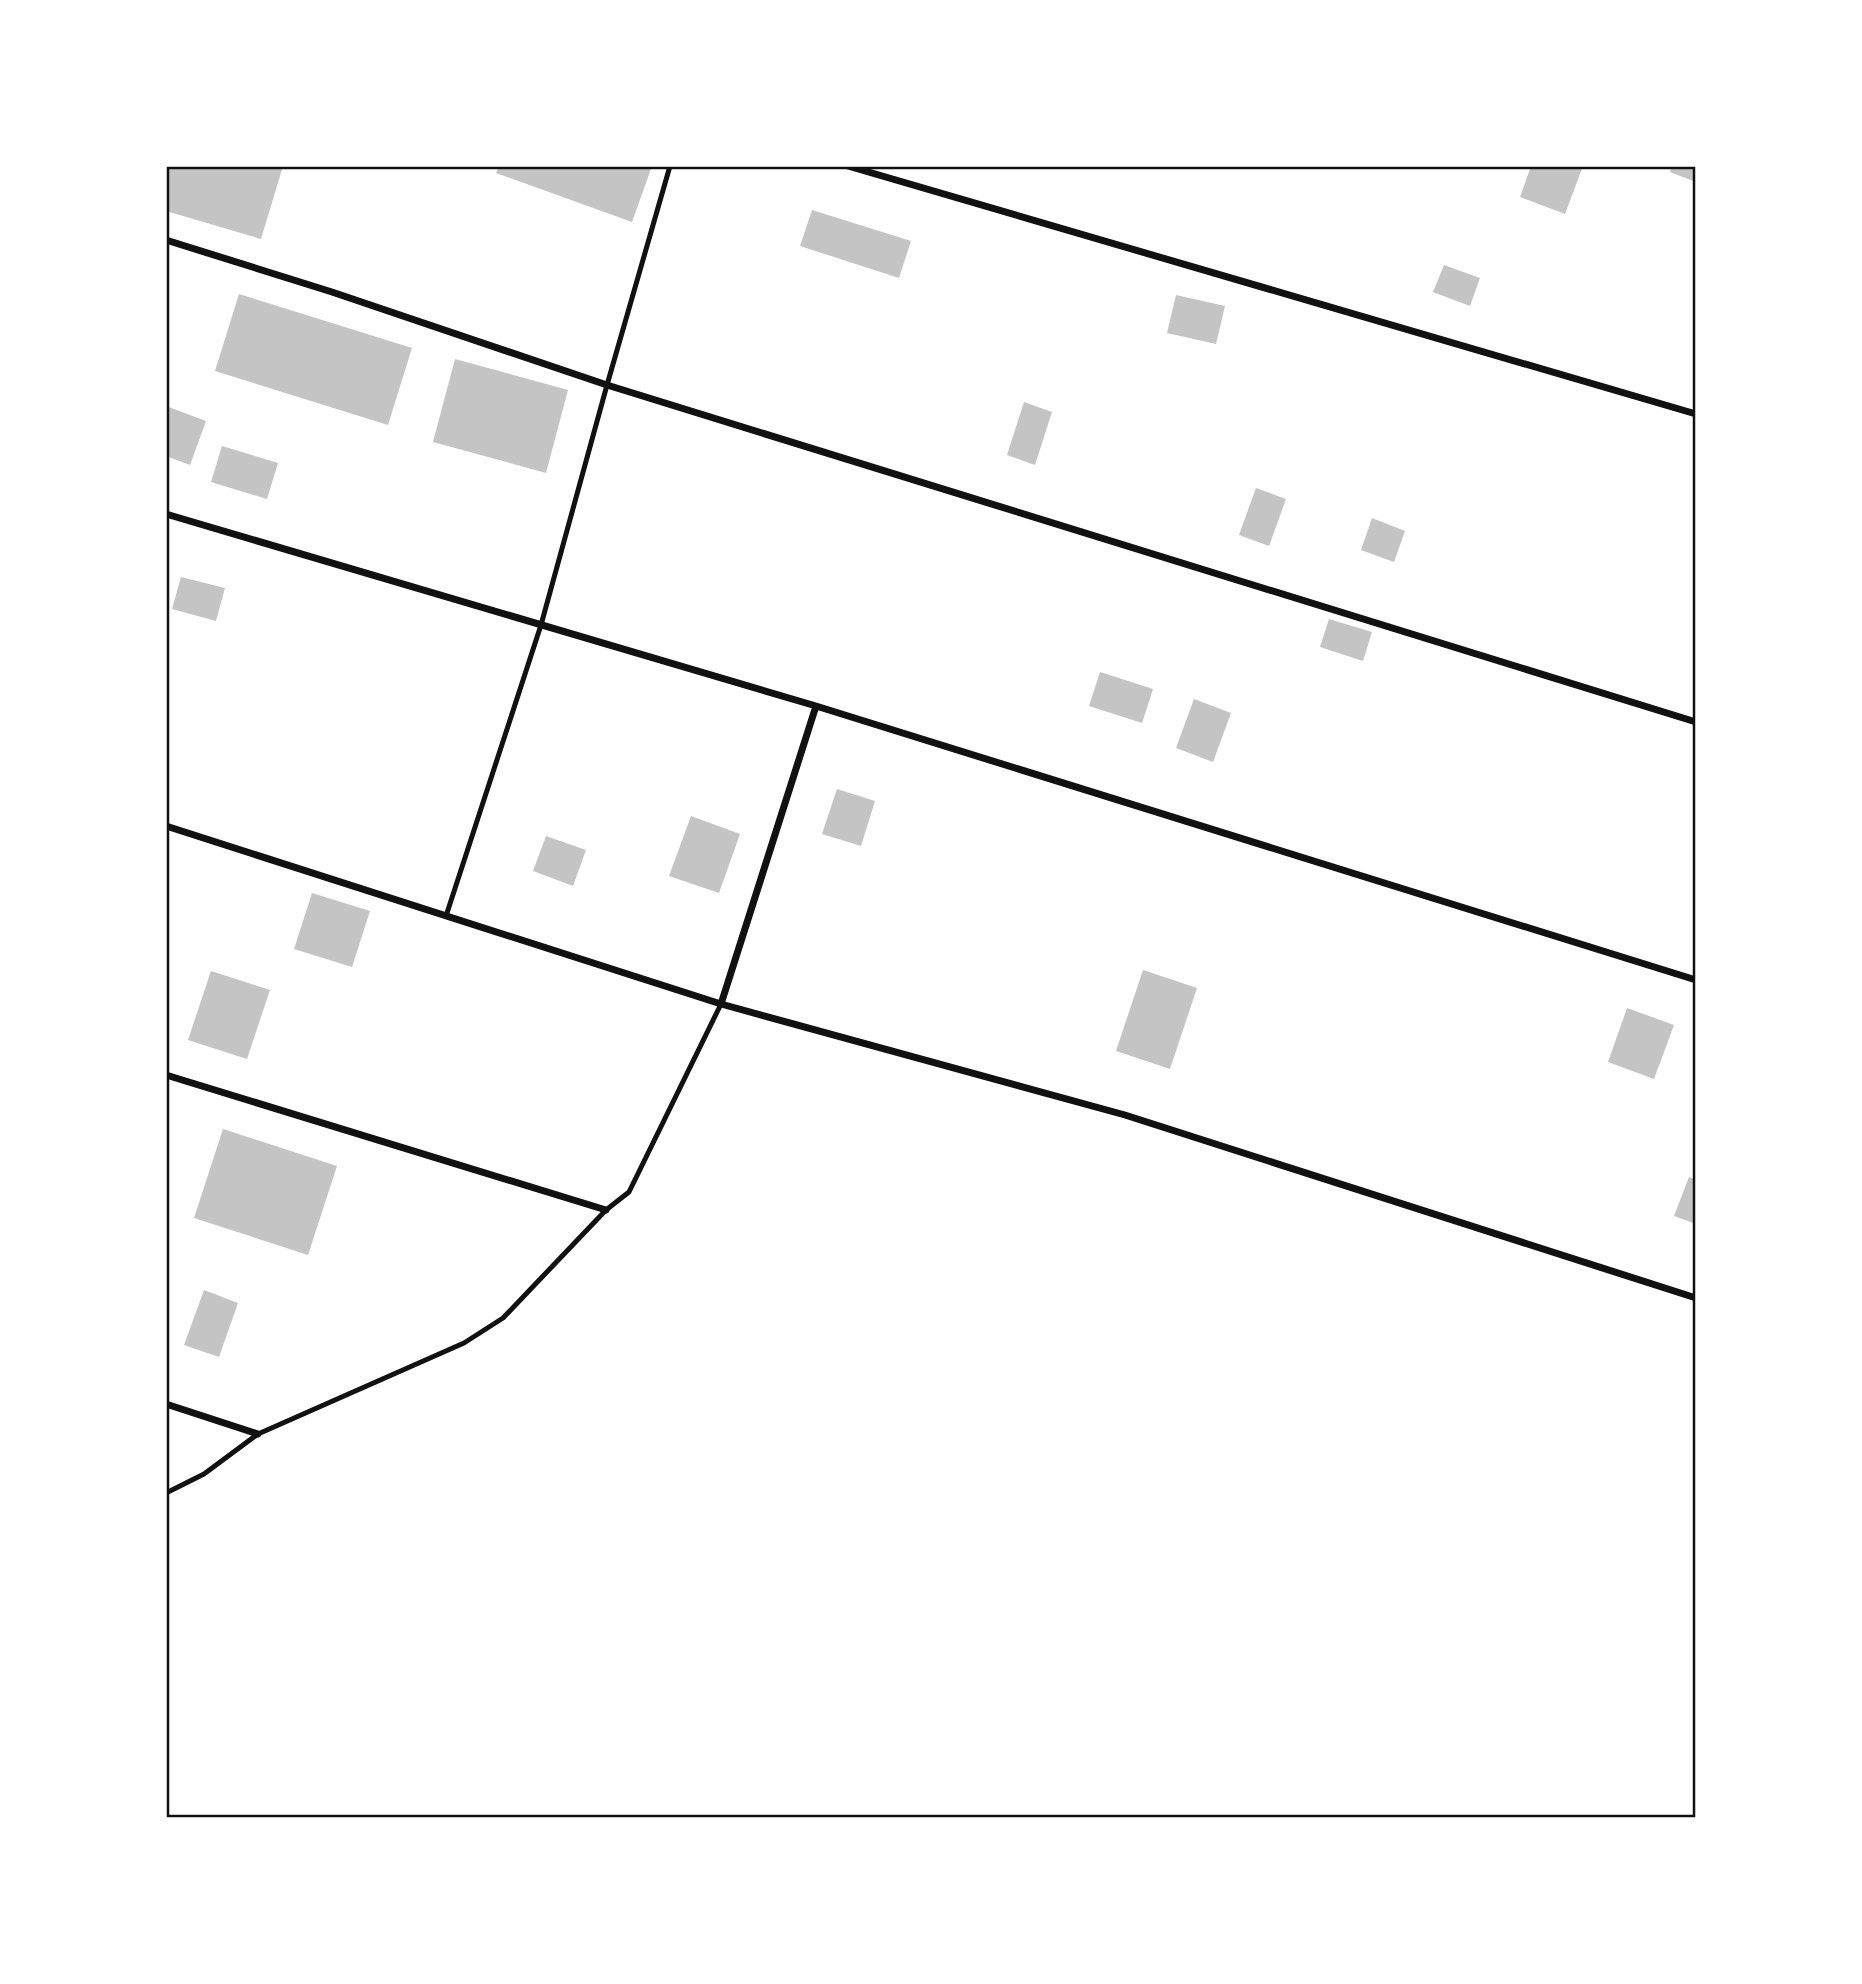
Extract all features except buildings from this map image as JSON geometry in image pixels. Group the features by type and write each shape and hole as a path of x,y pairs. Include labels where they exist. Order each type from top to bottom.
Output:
{"street":[{"path":"848,166 1696,414"},
{"path":"166,240 332,292 607,385 1696,722"},
{"path":"166,514 816,706 1696,980"},
{"path":"722,1004 816,706"},
{"path":"166,827 722,1004 1125,1115 1696,1298"},
{"path":"166,1074 606,1210"},
{"path":"166,1404 258,1434"}],"lane":[{"path":"446,916 541,625 670,166"},
{"path":"166,1493 204,1474 258,1434 464,1343 503,1318 606,1210 629,1192 722,1004"}]}
